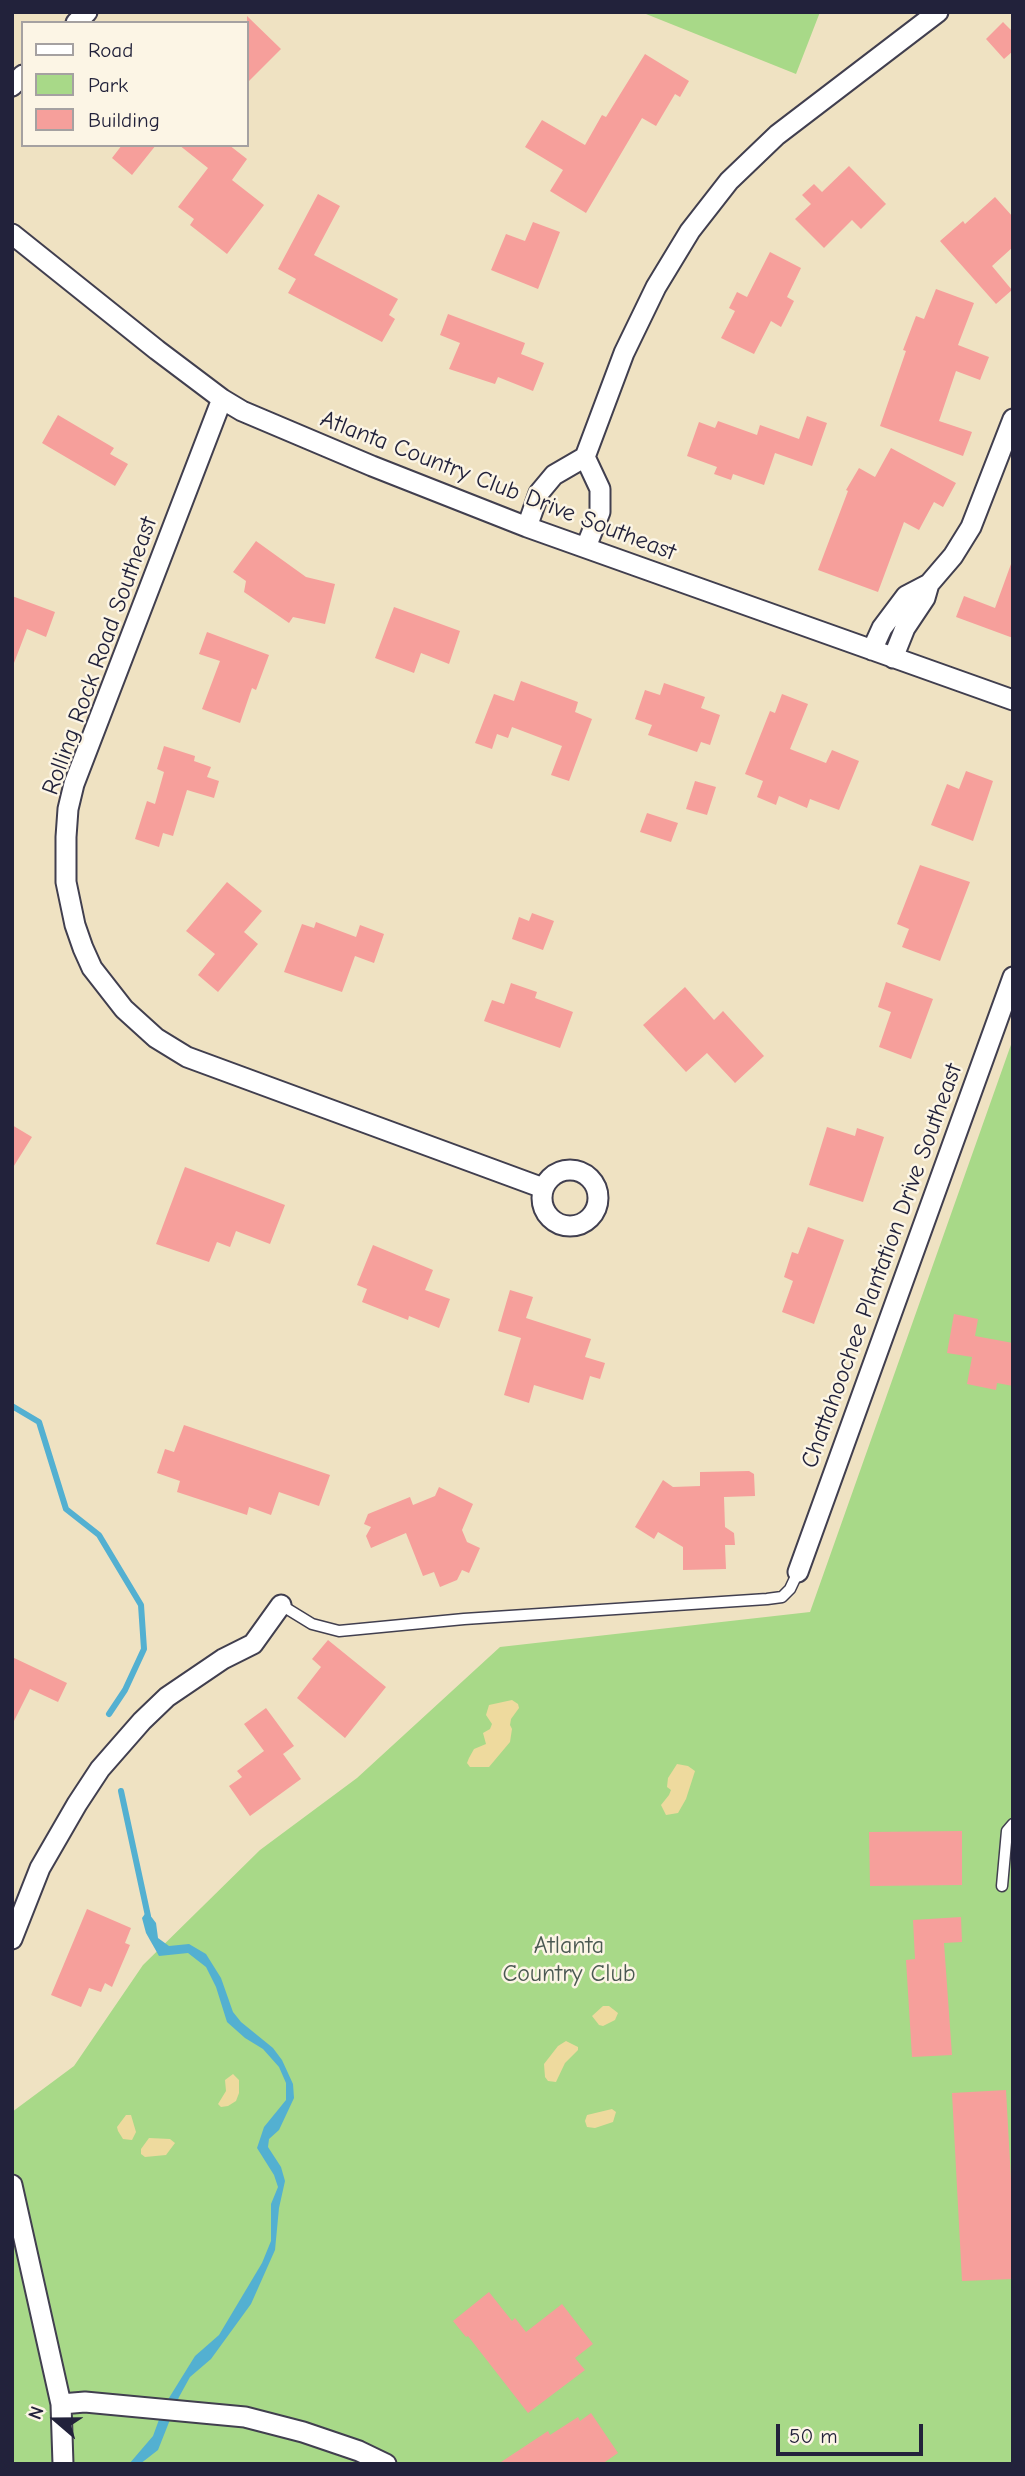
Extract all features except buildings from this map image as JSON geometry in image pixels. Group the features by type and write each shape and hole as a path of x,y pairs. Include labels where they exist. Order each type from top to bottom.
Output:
{"street":[{"path":"527,527 539,493 554,474 585,457 624,353 656,287 690,231 729,181 777,135 938,12"},
{"name":"Atlanta Country Club Drive Southeast","path":"12,234 222,399 305,439 527,527 1013,700"},
{"name":"Rolling Rock Road Southeast","path":"222,399 74,784 68,818 66,882 72,914 83,948 92,968 124,1009 156,1038 187,1057 543,1188"},
{"path":"872,650 882,628 906,596 929,584 953,556 971,527 1013,419"},
{"path":"585,457 600,489 600,512 586,547"},
{"path":"893,658 905,628 925,598 929,584"},
{"name":"Chattahoochee Plantation Drive Southeast","path":"798,1572 1013,977"},
{"path":"12,1940 40,1868 100,1769 167,1697 223,1659 253,1644 281,1605"},
{"path":"12,2185 61,2404 63,2464"},
{"path":"61,2404 85,2402 245,2417 303,2432 359,2451 386,2464"}],"lane":[{"path":"281,1605 312,1624 339,1631 464,1619 767,1599 782,1597 798,1572"},
{"path":"1002,1886 1007,1831 1013,1824"}],"green space":[{"path":"641,12 820,12 796,74"},
{"name":"Atlanta Country Club","path":"1013,1039 1013,2464 12,2464 12,2112 74,2066 143,1965 260,1850 357,1778 500,1647 810,1612"}],"sand":[{"path":"512,1700 519,1708 511,1719 510,1742 489,1767 470,1767 467,1763 474,1749 486,1744 483,1733 490,1729 492,1724 486,1715 489,1705"},
{"path":"677,1764 688,1766 695,1771 686,1799 678,1813 666,1815 661,1805 671,1790 667,1787 668,1778"},
{"path":"603,2006 609,2006 618,2013 615,2020 603,2026 592,2016"},
{"path":"566,2041 578,2047 578,2050 565,2063 556,2082 548,2081 544,2064 558,2046"},
{"path":"233,2074 239,2080 239,2093 236,2101 221,2107 218,2104 226,2091 225,2080"},
{"path":"612,2109 616,2112 613,2122 595,2128 587,2127 587,2115"},
{"path":"126,2115 131,2115 136,2132 132,2140 123,2139 117,2127"},
{"path":"149,2138 170,2139 175,2143 166,2155 145,2157 141,2154 141,2149"}],"water":[{"path":"147,1911 156,1923 158,1938 169,1946 189,1944 206,1954 221,1978 233,2012 273,2048 282,2060 293,2084 294,2098 279,2130 269,2139 268,2147 281,2167 285,2181 275,2250 251,2304 211,2359 190,2377 158,2450 140,2464 129,2464 153,2436 164,2406 195,2356 219,2335 262,2263 271,2241 271,2204 278,2187 274,2175 257,2148 264,2127 286,2100 286,2083 279,2067 263,2049 227,2022 216,1987 206,1967 188,1953 159,1956 146,1933 142,1918"}],"waterway":[{"path":"12,1406 39,1422 66,1509 99,1535 141,1605 144,1649 125,1690 109,1714"},
{"path":"121,1791 148,1916"}]}
